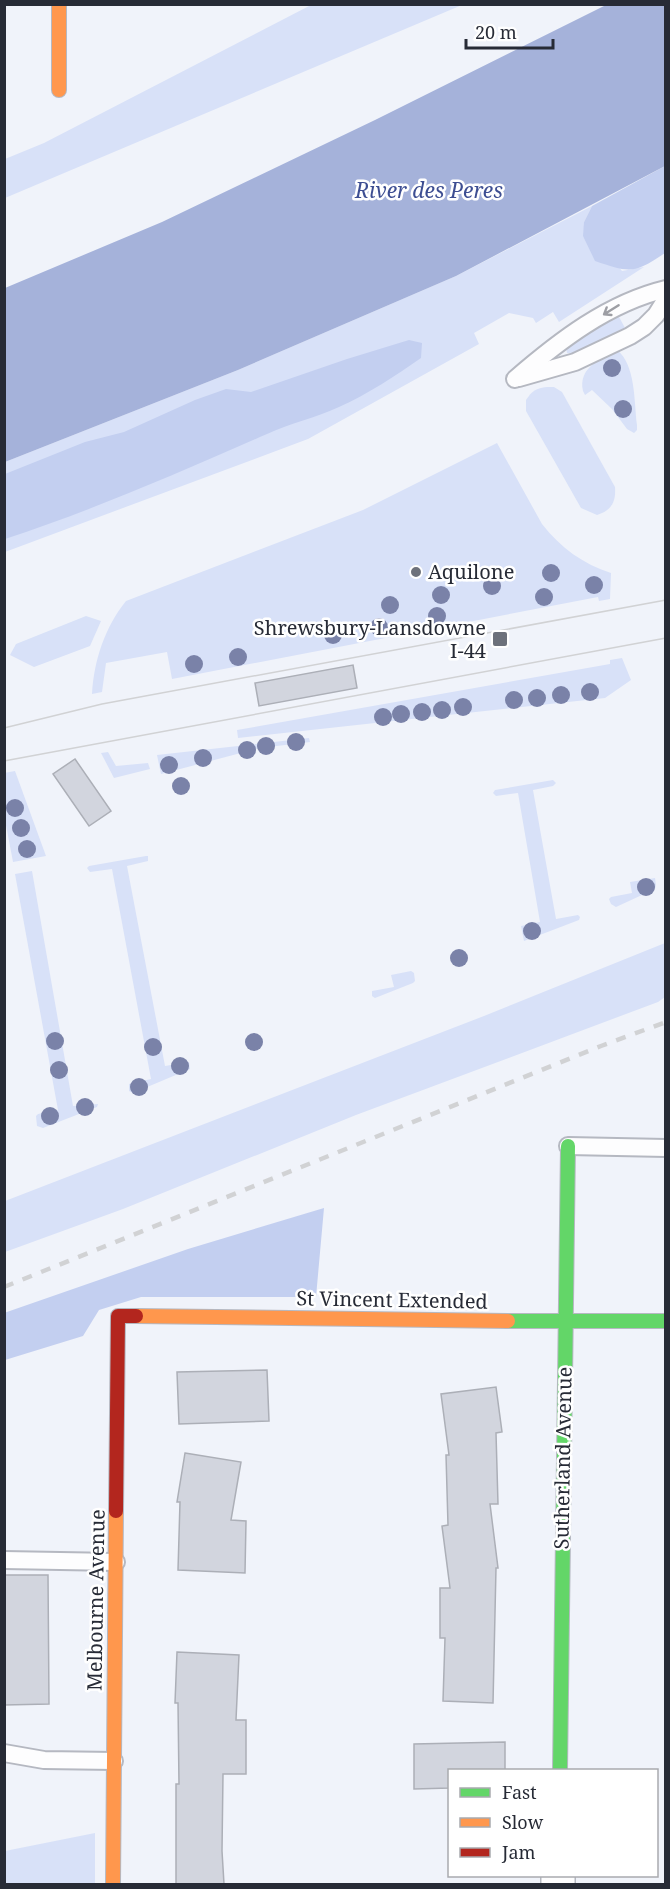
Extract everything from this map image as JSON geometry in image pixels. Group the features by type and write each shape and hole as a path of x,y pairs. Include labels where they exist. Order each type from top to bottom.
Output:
{"street":[{"path":"59,90 60,4"},
{"name":"Sutherland Avenue","path":"560,1769 568,1146"},
{"name":"St Vincent Extended","path":"118,1316 565,1322 666,1321"},
{"name":"Melbourne Avenue","path":"113,1884 118,1316"}],"lane":[{"path":"666,290 618,305 565,339 515,379 575,362 630,336 650,321 666,299"},
{"path":"568,1146 666,1148"},
{"path":"4,1560 116,1562"},
{"path":"4,1753 44,1760 114,1761"}],"shaded area":[{"path":"311,5 462,5 5,198 5,159 44,143"},
{"path":"665,166 665,253 646,265 631,269 616,268 595,261 583,236 584,222 592,206"},
{"path":"592,206 584,222 622,271 644,267 559,322 553,312 536,323 533,318 509,313 474,333 479,344 308,439 5,552 5,462 238,370 456,276"},
{"path":"618,315 625,328 573,353 567,353 566,347"},
{"path":"409,340 422,343 421,358 350,402 276,430 104,503 5,539 5,474 85,442 124,432 195,400 226,389 251,392"},
{"path":"617,350 628,365 631,374 637,425 634,433 627,429 612,409 592,390 585,395 583,391 582,383 587,370 597,361"},
{"path":"554,387 562,392 615,487 612,505 602,513 597,515 581,508 526,411 526,400 530,394 537,389"},
{"path":"497,443 549,533 582,560 611,573 610,599 599,601 598,597 172,679 167,652 106,663 102,692 92,694 95,669 102,644 112,622 126,601 363,510"},
{"path":"86,616 101,621 90,646 34,667 10,655 16,644"},
{"path":"622,658 631,680 605,698 238,738 237,730 610,664 610,660"},
{"path":"309,738 310,742 260,748 161,774 157,755"},
{"path":"108,752 116,766 148,763 150,769 114,778 101,753"},
{"path":"15,771 46,856 13,862 5,820 4,773"},
{"path":"553,780 556,783 553,786 533,790 556,919 578,915 580,917 579,920 524,941 521,926 540,922 518,793 496,796 493,793 495,790"},
{"path":"148,856 148,861 127,866 165,1066 189,1062 190,1069 133,1093 129,1091 129,1084 151,1079 112,869 90,872 87,868"},
{"path":"32,871 73,1106 98,1104 97,1107 43,1128 37,1126 36,1116 58,1110 15,874"},
{"path":"655,878 655,889 616,907 611,904 609,899 611,897 632,893 630,882"},
{"path":"665,943 665,997 658,1002 356,1115 123,1209 5,1252 5,1201 484,1016"},
{"path":"411,971 414,973 413,983 375,998 372,996 372,991 394,987 391,975"},
{"path":"324,1208 316,1297 141,1297 99,1310 83,1336 5,1360 4,1313 188,1249"},
{"path":"95,1833 95,1884 5,1884 5,1851"}],"water":[{"name":"River des Peres","path":"606,5 665,5 665,166 456,276 238,370 5,462 5,288 162,222 375,120"}],"building":[{"path":"353,665 357,688 259,706 255,683"},
{"path":"75,759 111,811 89,826 53,774"},
{"path":"267,1370 269,1421 179,1424 177,1372"},
{"path":"496,1387 502,1432 496,1433 498,1504 490,1504 498,1568 496,1568 493,1703 443,1701 445,1638 440,1638 440,1588 450,1588 442,1526 448,1525 446,1455 449,1455 441,1394"},
{"path":"185,1453 241,1462 231,1520 246,1521 245,1573 178,1570 180,1502 177,1502"},
{"path":"4,1575 48,1575 49,1704 4,1705"},
{"path":"177,1652 239,1655 236,1720 246,1720 246,1774 223,1774 224,1884 176,1884 176,1784 179,1784 178,1703 175,1703"},
{"path":"505,1742 505,1769 448,1769 448,1788 414,1789 414,1744"}],"tram line":[{"path":"4,728 102,704 666,600"},
{"path":"4,761 666,638"}],"railway":[{"path":"4,1287 601,1046 666,1022"}],"traffic: fast":[{"path":"560,1769 568,1146"},
{"path":"508,1321 666,1321"}],"traffic: slow":[{"path":"59,4 59,90"},
{"path":"136,1316 508,1321"},
{"path":"113,1884 116,1511"}],"traffic: jam":[{"path":"116,1511 118,1316 136,1316"}],"place":[{"name":"Aquilone","path":"416,572"},
{"name":"Shrewsbury-Lansdowne I-44","path":"500,639"}]}
